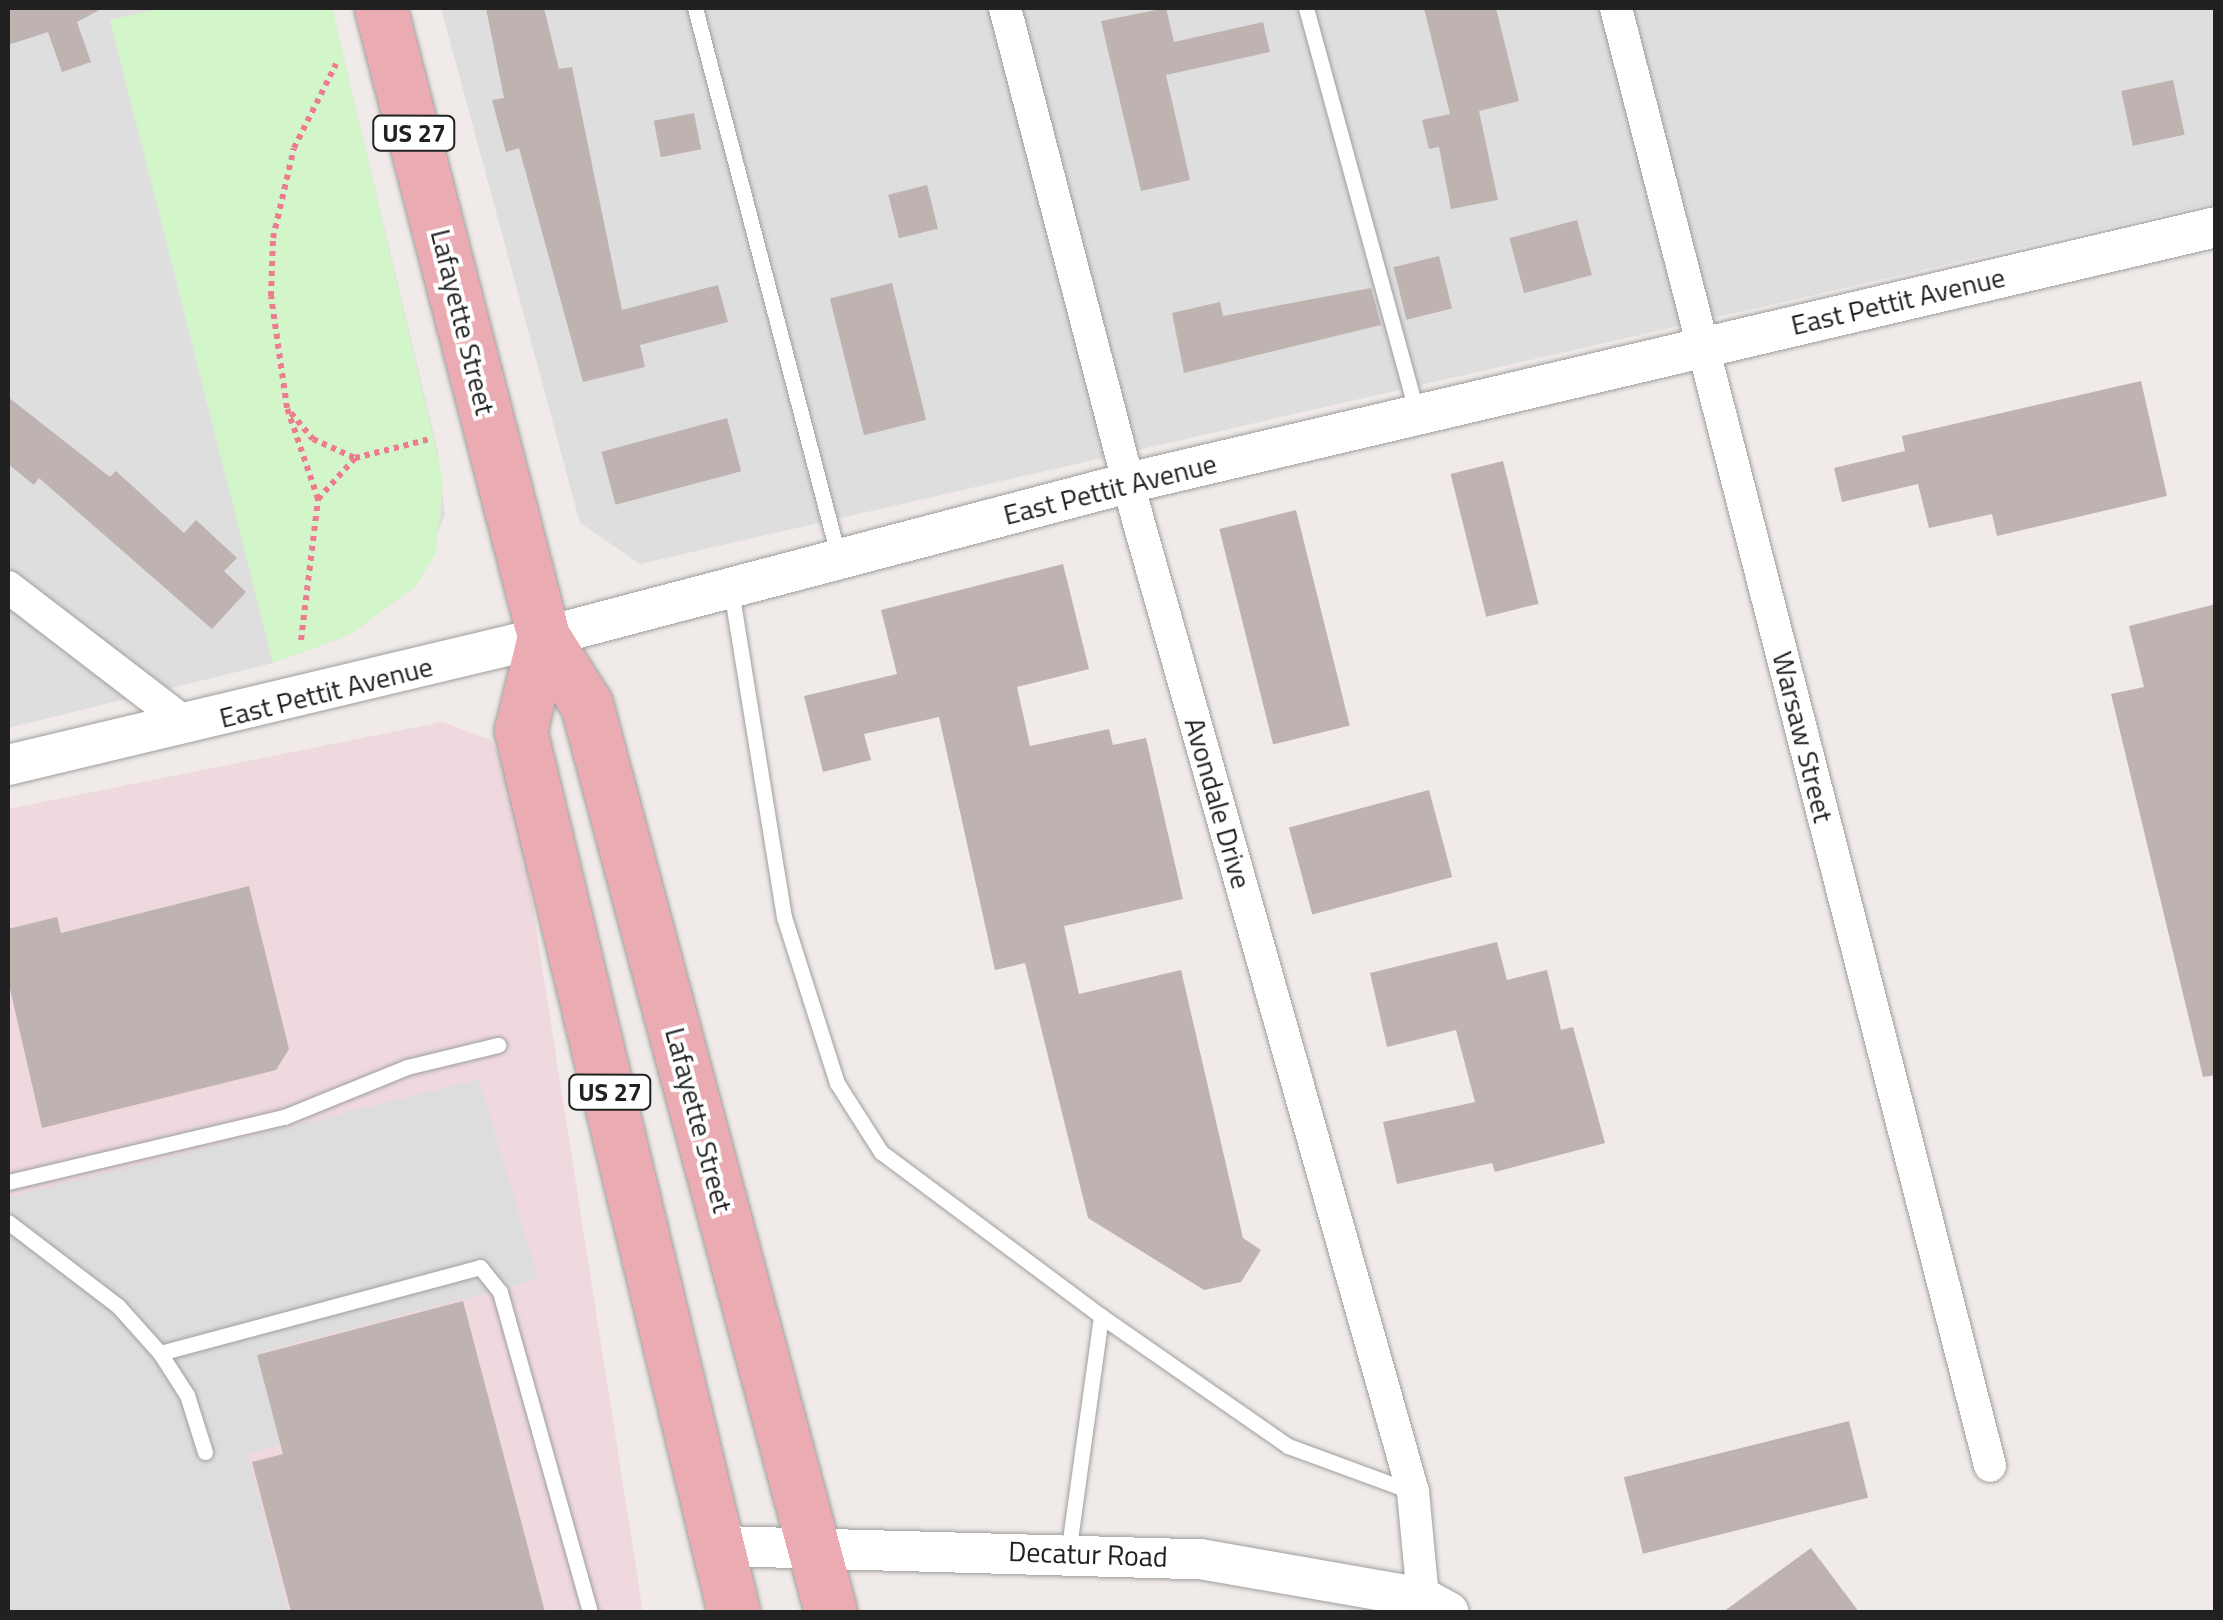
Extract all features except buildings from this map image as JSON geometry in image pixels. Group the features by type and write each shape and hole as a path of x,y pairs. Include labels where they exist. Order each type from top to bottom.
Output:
{"highway":[{"name":"Lafayette Street","path":"381,8 544,638 587,705 830,1612"},
{"name":"Lafayette Street","path":"544,638 521,731 722,1546 734,1612"}],"street":[{"name":"Avondale Drive","path":"1006,8 1128,483 1413,1492 1435,1605"},
{"name":"Warsaw Street","path":"1616,8 1990,1466"},
{"name":"East Pettit Avenue","path":"8,765 190,726 544,638 1128,483 2216,227"},
{"path":"8,587 190,726"},
{"name":"Decatur Road","path":"722,1546 814,1543 1200,1559 1435,1605"}],"lane":[{"path":"695,8 839,559"},
{"path":"1306,8 1417,414"},
{"path":"730,588 784,917 837,1083 881,1152 1101,1316 1288,1446 1413,1492"},
{"path":"8,1182 284,1117 407,1067 498,1045"},
{"path":"8,1222 118,1306 160,1353 187,1396 205,1452"},
{"path":"160,1353 480,1268 500,1292 590,1612"},
{"path":"1068,1554 1101,1316"}],"path":[{"path":"301,640 318,499 288,408 271,296 274,238 294,148 336,64"},
{"path":"288,408 314,438 356,458"},
{"path":"318,499 356,458 430,440"}],"shaded area":[{"path":"8,8 332,8 437,448 445,515 416,586 349,635 273,663 8,728"},
{"path":"441,8 2215,8 2215,203 640,564 580,523"},
{"path":"442,722 491,740 514,787 643,1612 8,1612 8,809"},
{"path":"479,1079 538,1279 262,1352 284,1444 248,1454 288,1612 8,1612 8,1197"}],"green space":[{"path":"162,8 332,8 443,479 436,553 416,586 349,635 273,663 110,20"}]}
